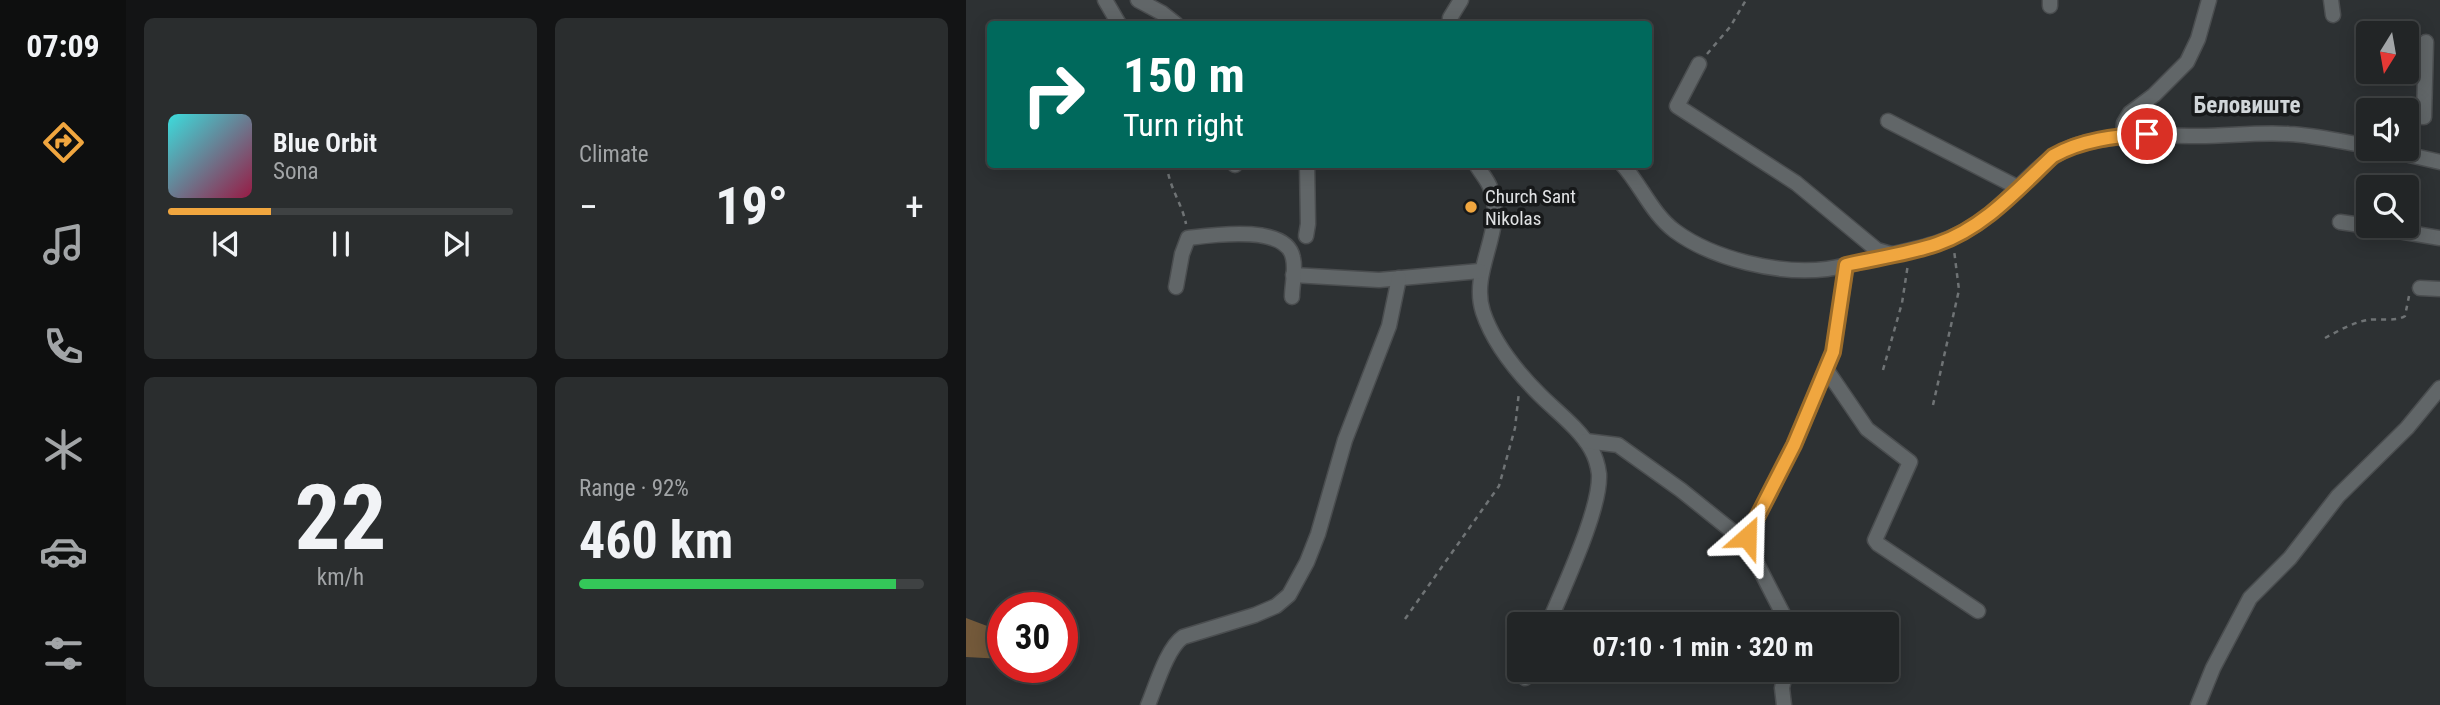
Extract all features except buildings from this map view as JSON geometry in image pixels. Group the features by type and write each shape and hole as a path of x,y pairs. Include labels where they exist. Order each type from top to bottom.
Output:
{"street":[{"path":"1105,0 1117,21"},
{"path":"1450,21 1461,0"},
{"path":"2123,136 2124,123 2130,113 2154,95 2187,62 2198,39 2209,0"},
{"path":"1142,1 1172,21"},
{"path":"2419,117 2424,117 2426,42"},
{"path":"1699,64 1676,106 1796,183 1877,250 1892,254"},
{"path":"1888,121 2019,188"},
{"path":"1625,168 1674,231 1715,252 1751,264 1813,270 1911,251 1952,237 1978,223 2053,156 2100,139 2123,136 2289,134 2356,142"},
{"path":"2419,157 2440,162"},
{"path":"1306,236 1307,168"},
{"path":"1478,168 1490,188 1494,214 1493,233 1480,271 1483,311 1515,370 1586,441 1596,461 1599,475 1597,492 1575,559 1553,612"},
{"path":"2340,222 2356,224"},
{"path":"2419,234 2440,238"},
{"path":"1176,287 1188,238 1265,235 1280,240 1288,247 1293,258 1292,297"},
{"path":"1747,543 1748,530 1794,445 1833,352 1846,265"},
{"path":"1293,275 1349,280 1480,271"},
{"path":"1148,705 1170,650 1176,642 1183,637 1255,615 1276,606 1289,595 1318,534 1345,440 1389,326 1399,278"},
{"path":"2420,288 2440,289"},
{"path":"1826,369 1867,429 1910,462 1875,540 1978,611"},
{"path":"2198,705 2213,668 2250,598 2290,558 2338,496 2407,428 2440,388"},
{"path":"1586,441 1618,445 1681,489 1747,543 1780,612"},
{"path":"1783,682 1784,705"}],"path":[{"path":"1699,64 1730,27 1746,0"},
{"path":"1168,168 1169,180 1184,214 1188,238"},
{"path":"1933,405 1959,290 1952,237"},
{"path":"1883,370 1902,303 1911,251"},
{"path":"2325,338 2362,321 2401,319 2405,316 2410,291 2420,288"},
{"path":"1405,619 1499,486 1515,428 1520,375"}],"shaded area":[{"path":"966,618 987,626 987,658 966,657"}],"place":[{"name":"Church Sant Nikolas","path":"1471,207"}],"district":[{"name":"Беловиште","path":"2247,105"}],"route":[{"path":"1747,537 1748,530 1794,445 1833,352 1846,265 1938,244 1961,233 1999,207 2053,156 2062,151 2100,139 2147,134"}]}
